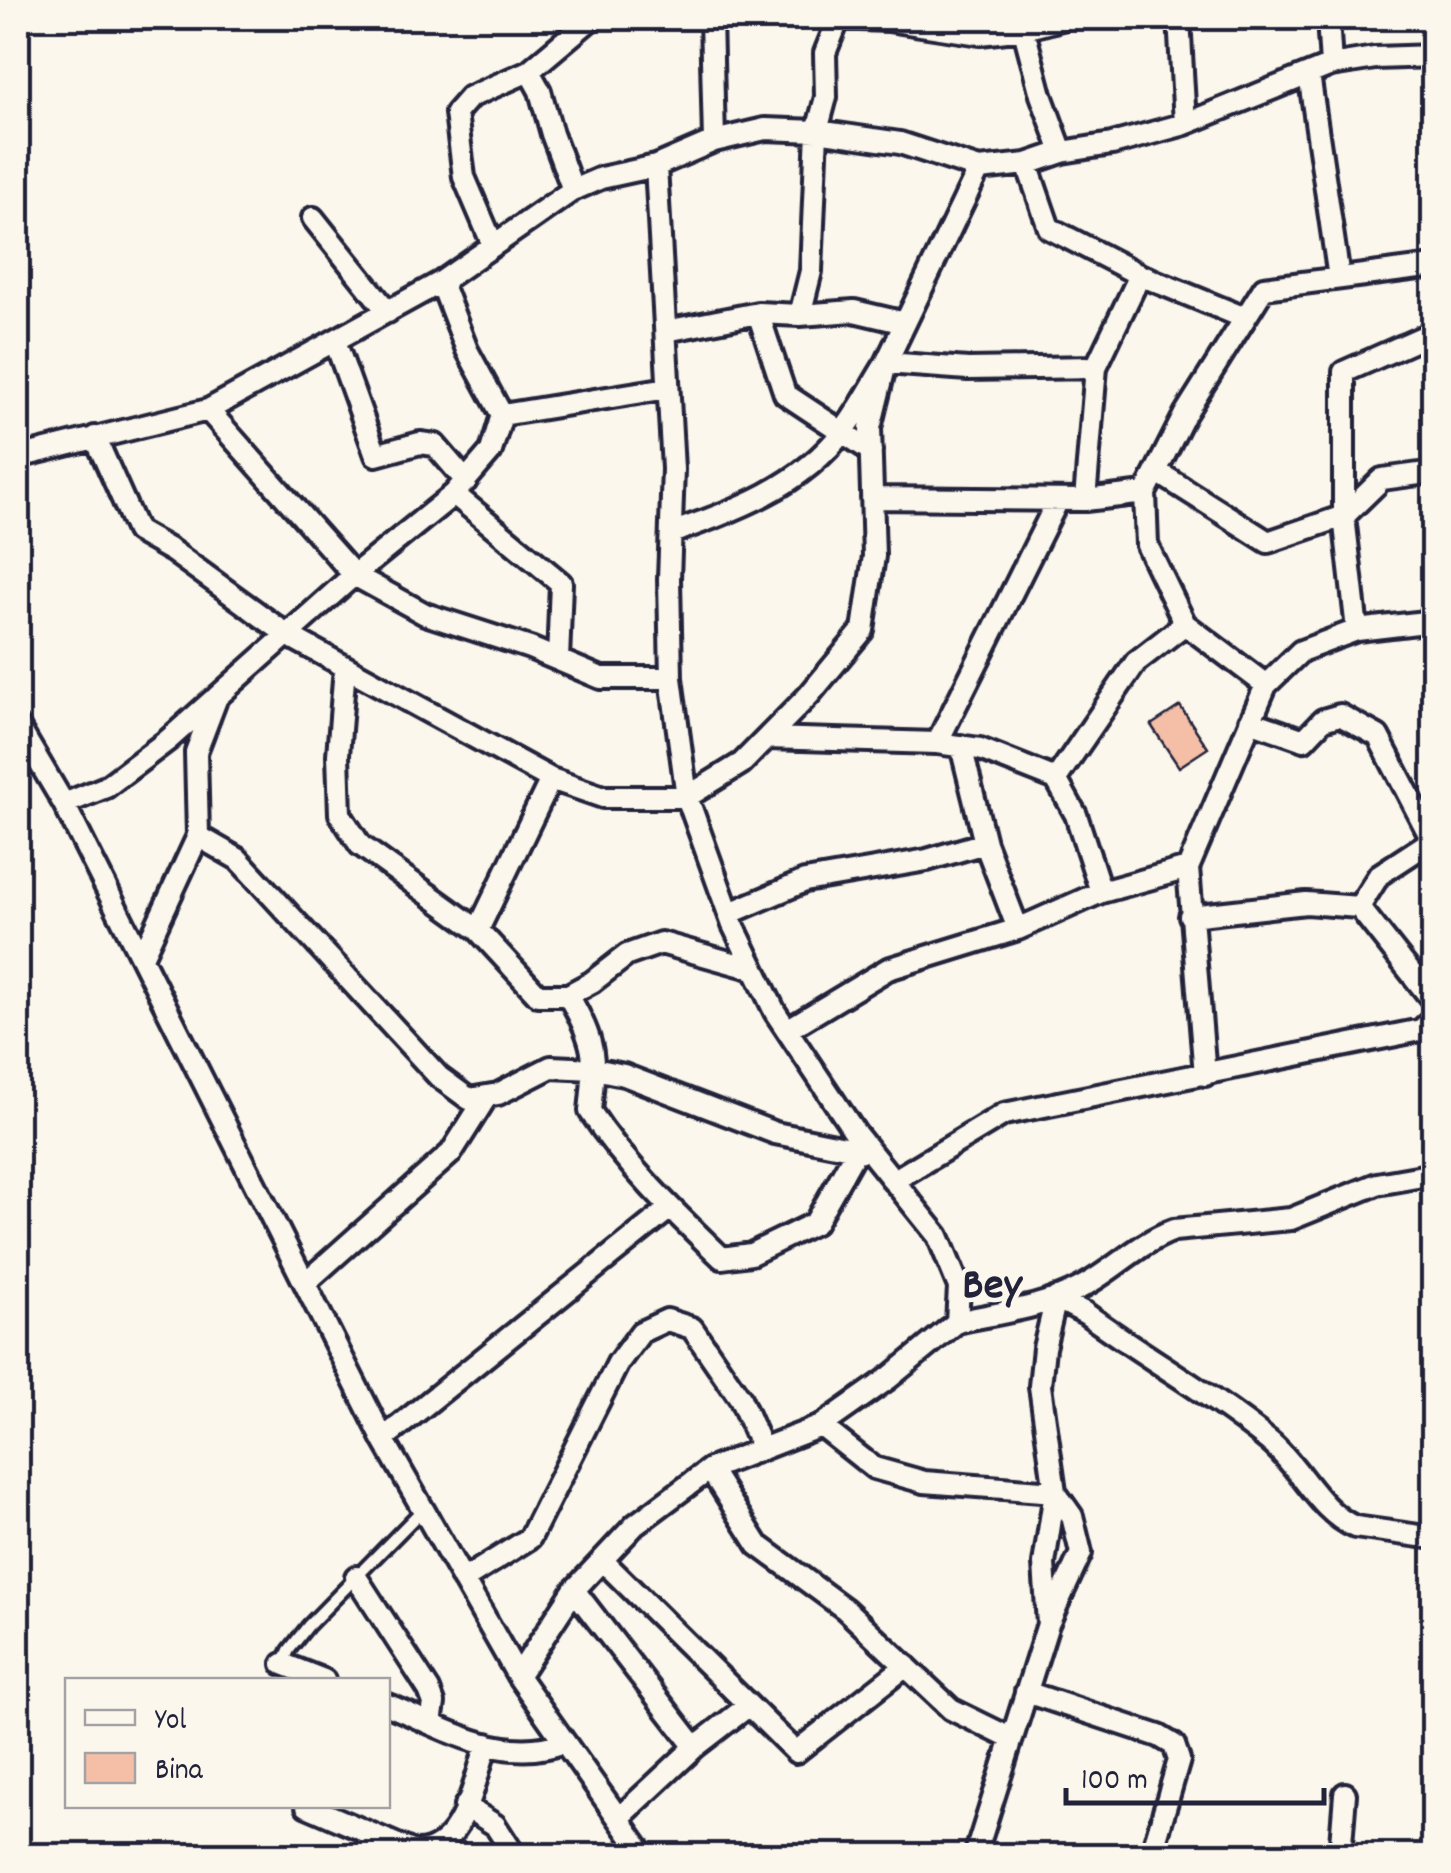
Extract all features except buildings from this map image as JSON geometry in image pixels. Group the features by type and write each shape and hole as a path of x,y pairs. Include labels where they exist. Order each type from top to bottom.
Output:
{"street":[{"path":"493,245 464,177 456,113 470,97 529,71 592,18"},
{"path":"711,18 714,141"},
{"path":"800,315 811,271 817,132 826,98 825,54 836,18 888,20 980,34 1022,23 1065,18"},
{"path":"1180,18 1185,124"},
{"path":"1328,18 1331,66"},
{"path":"1022,23 1062,152"},
{"path":"18,457 208,410 441,282 574,190 601,178 656,166 714,141 765,129 817,132 900,143 978,169 1027,164 1062,152 1112,144 1185,124 1331,66 1376,58 1434,56"},
{"path":"529,71 540,91 574,190"},
{"path":"1309,74 1339,278"},
{"path":"1027,164 1049,228 1140,275 1245,318"},
{"path":"656,166 673,470 671,678 687,797 754,969 787,1030 864,1150 938,1236 959,1287 957,1322"},
{"path":"671,532 744,508 800,475 843,432 886,364 978,169"},
{"path":"313,218 388,312"},
{"path":"1266,686 1185,624 1147,545 1145,493 1185,414 1264,288 1434,266"},
{"path":"1085,500 1096,367 1140,275"},
{"path":"64,804 106,788 168,740 460,488 491,451 502,415 467,350 441,282"},
{"path":"666,331 758,313 854,311 906,323"},
{"path":"758,313 785,394 871,452"},
{"path":"1357,630 1344,516 1344,372 1434,332"},
{"path":"335,341 376,454 420,444 435,445 460,488 561,583 558,660"},
{"path":"886,364 1096,367"},
{"path":"95,437 137,532 172,550 289,636 551,779 602,797 687,797 742,763 809,694 863,630 874,556 870,428 886,364"},
{"path":"502,415 668,388"},
{"path":"208,410 354,576 425,614 601,678 671,678"},
{"path":"1156,470 1268,542 1344,516 1382,478 1434,472"},
{"path":"872,498 1085,500 1145,493"},
{"path":"937,743 1058,500"},
{"path":"1205,1074 1188,868 1266,686 1301,651 1357,630 1434,621"},
{"path":"1056,780 1136,662 1185,624"},
{"path":"345,667 338,755 340,814 360,846 478,930 538,996 568,996 627,954 661,943 754,969"},
{"path":"142,958 198,836 196,752 218,696"},
{"path":"1250,721 1304,740 1323,720 1340,715 1378,736 1433,840 1379,875 1359,908"},
{"path":"18,726 64,804 383,1439 518,1676 645,1856"},
{"path":"767,738 980,748 1056,780 1076,816 1100,892"},
{"path":"961,746 985,844 1018,928"},
{"path":"478,930 551,779"},
{"path":"198,836 238,859 439,1077 469,1099 498,1094 552,1067 594,1069 624,1074 775,1132 864,1150"},
{"path":"730,912 805,881 927,860 985,844"},
{"path":"787,1030 888,969 1018,928 1100,892 1188,868"},
{"path":"1190,916 1306,904 1359,908 1434,1002"},
{"path":"568,996 590,1032 594,1069 590,1111 611,1142 670,1208 722,1258 751,1254 815,1222 864,1150"},
{"path":"893,1180 1004,1114 1429,1026"},
{"path":"305,1283 451,1153 487,1096"},
{"path":"518,1676 574,1590 635,1525 710,1469 821,1426 889,1378 957,1322 1056,1298 1090,1282 1156,1236 1174,1230 1291,1219 1377,1184 1434,1174"},
{"path":"383,1439 670,1208"},
{"path":"1048,1624 1044,1564 1055,1492 1040,1386 1056,1298"},
{"path":"1056,1298 1085,1313 1267,1439 1295,1464 1326,1508 1345,1522 1434,1538"},
{"path":"463,1580 530,1538 618,1363 640,1332 668,1320 692,1328 740,1398 762,1449"},
{"path":"821,1426 874,1468 924,1482 1055,1492"},
{"path":"710,1469 758,1545 845,1609 952,1709 1012,1739"},
{"path":"975,1856 1048,1624 1081,1553 1072,1516 1055,1492"},
{"path":"602,1560 796,1752 906,1666"},
{"path":"356,1577 430,1690 434,1703 431,1723"},
{"path":"574,1590 695,1747"},
{"path":"283,1664 319,1678"},
{"path":"1026,1692 1159,1736 1174,1745 1179,1760 1151,1856"},
{"path":"618,1818 695,1747 748,1706"},
{"path":"390,1707 510,1750 534,1751 564,1742"},
{"path":"312,1808 414,1852 432,1851 450,1838 487,1744"},
{"path":"1340,1856 1345,1794"},
{"path":"465,1806 495,1825 515,1856"},
{"path":"363,1856 374,1835"}],"lane":[{"path":"283,1664 288,1650 308,1626 423,1509"}],"district":[{"name":"Bey","path":"992,1288"}]}
